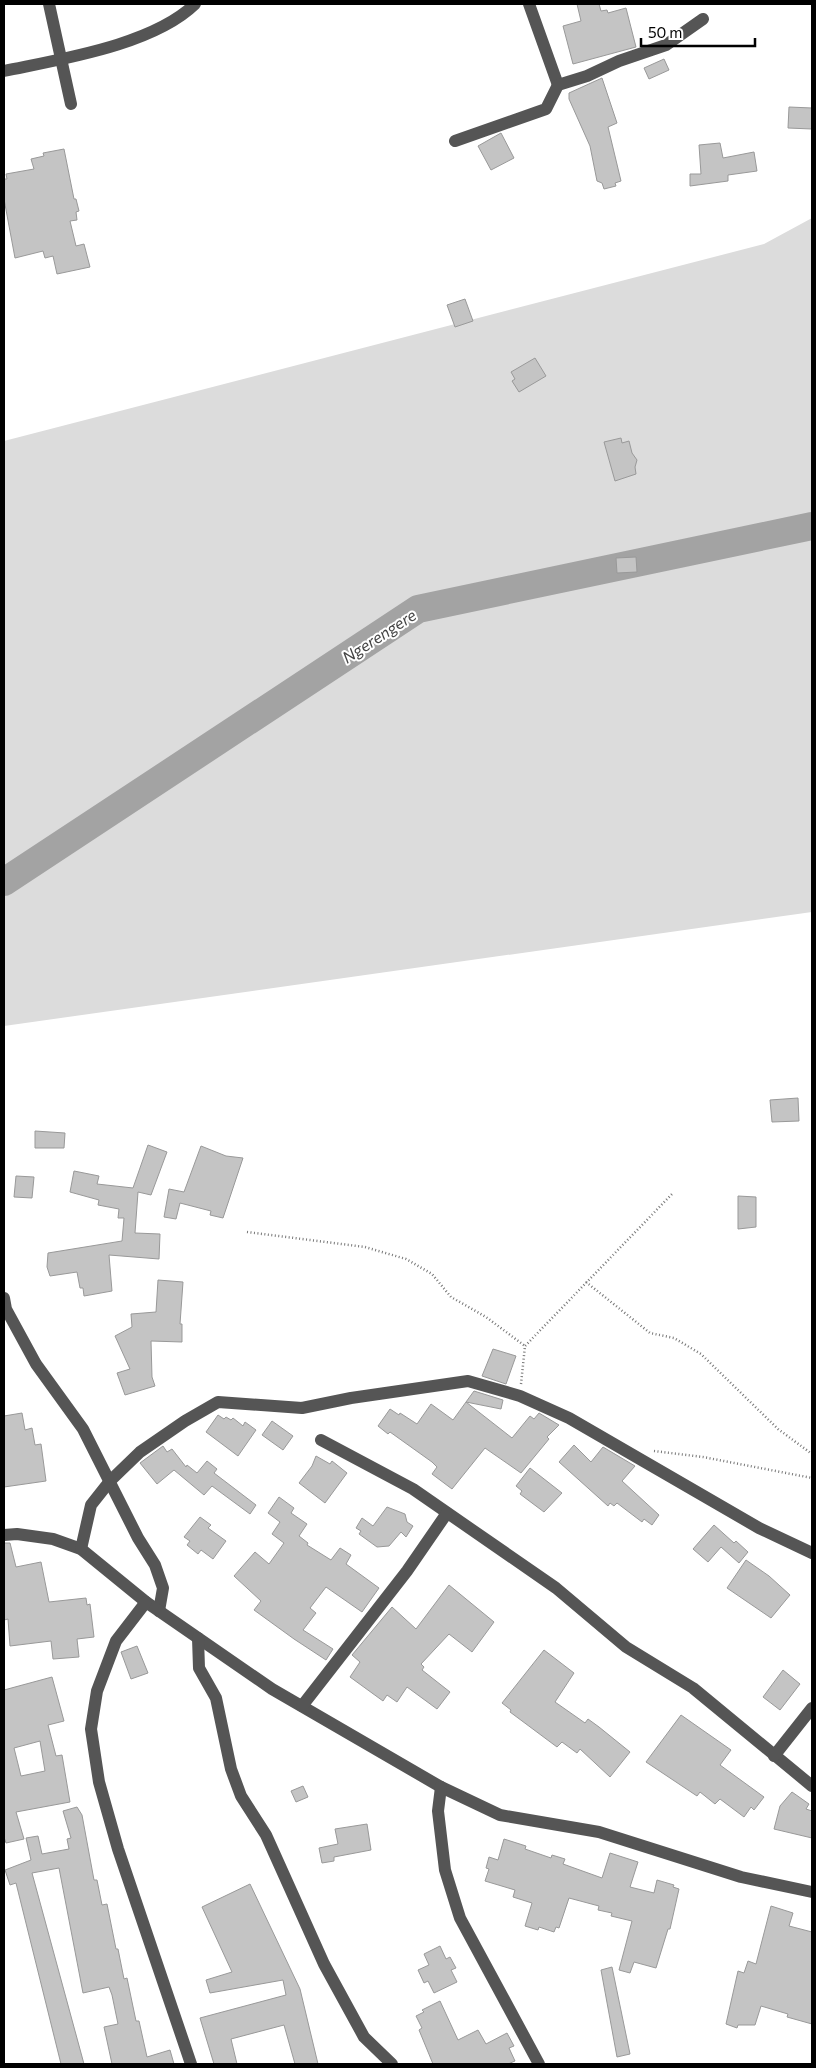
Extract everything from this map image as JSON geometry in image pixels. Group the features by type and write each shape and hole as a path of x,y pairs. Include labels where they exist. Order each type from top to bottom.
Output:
{"street":[{"path":"49,4 63,58 72,104"},
{"path":"4,71 63,58 162,28 182,16 195,4"},
{"path":"455,141 546,109 558,84 529,4"},
{"path":"558,84 587,76 619,61 666,45 703,19"},
{"path":"4,1298 6,1309 36,1364 83,1429 138,1538 160,1576 163,1588 159,1611"},
{"path":"82,1549 92,1506 110,1481 140,1452 185,1421 218,1402 302,1408 351,1398 468,1381 520,1396 569,1418 759,1528 812,1552"},
{"path":"321,1440 413,1489 556,1588 626,1647 693,1688 812,1786"},
{"path":"302,1706 407,1571 447,1513"},
{"path":"4,1535 53,1539 82,1549 146,1602 272,1690 441,1787 500,1815 599,1832 740,1877 812,1892"},
{"path":"146,1602 116,1641 97,1691 91,1729 99,1782 118,1849 191,2064"},
{"path":"198,1638 199,1668 216,1698 231,1769 241,1796 266,1835 324,1964 364,2037 392,2064"},
{"path":"774,1756 812,1708"},
{"path":"441,1787 438,1811 445,1870 460,1918 539,2064"}],"path":[{"path":"520,1396 525,1346 673,1192"},
{"path":"247,1232 365,1247 406,1259 432,1274 451,1297 486,1317 525,1346"},
{"path":"586,1282 650,1333 674,1338 701,1354 778,1429 812,1454"},
{"path":"629,1453 661,1451 812,1478"}],"shaded area":[{"path":"812,218 812,912 4,1026 4,441 764,244"}],"building":[{"path":"577,4 599,4 601,11 607,10 608,13 626,8 636,47 573,64 563,26 581,21"},
{"path":"664,59 669,70 649,79 644,68"},
{"path":"602,78 617,123 608,127 621,181 615,183 616,186 604,189 602,183 597,181 590,146 569,99 569,93"},
{"path":"789,107 812,108 812,129 788,128"},
{"path":"501,133 514,158 491,170 478,146"},
{"path":"720,143 723,158 754,152 757,171 728,175 728,181 690,186 690,174 701,174 699,145"},
{"path":"64,149 74,199 76,199 79,211 76,212 77,220 70,221 76,246 84,244 90,267 57,274 53,256 45,258 43,251 15,258 4,199 4,179 7,179 6,174 34,169 31,159 44,156 43,153"},
{"path":"465,299 473,321 455,327 447,305"},
{"path":"535,358 546,376 519,392 512,381 515,379 511,372"},
{"path":"621,438 622,443 629,441 632,453 637,460 636,474 615,481 604,442"},
{"path":"636,557 637,572 617,573 616,558"},
{"path":"798,1098 799,1121 772,1122 770,1100"},
{"path":"35,1131 65,1133 64,1148 35,1148"},
{"path":"148,1145 167,1152 151,1195 138,1192 135,1233 160,1234 159,1259 109,1255 112,1291 84,1296 83,1288 80,1288 77,1272 50,1276 47,1267 48,1253 122,1241 124,1218 118,1218 119,1209 98,1205 99,1200 70,1192 74,1171 99,1176 97,1184 133,1188"},
{"path":"201,1146 226,1156 243,1158 223,1218 210,1215 211,1211 180,1203 176,1219 164,1217 169,1189 184,1192"},
{"path":"16,1176 34,1177 32,1198 14,1197"},
{"path":"738,1196 756,1197 756,1227 738,1229"},
{"path":"158,1280 183,1282 180,1324 182,1324 182,1342 151,1341 152,1377 155,1386 125,1395 117,1373 130,1369 115,1336 132,1327 131,1314 156,1312"},
{"path":"493,1349 516,1356 506,1384 482,1376"},
{"path":"474,1391 503,1400 501,1409 466,1402"},
{"path":"466,1402 512,1438 530,1416 534,1419 539,1413 559,1425 547,1437 549,1439 521,1473 485,1448 452,1489 432,1474 437,1467 432,1462 390,1432 388,1434 378,1426 390,1409 417,1424 431,1404 453,1420"},
{"path":"22,1413 25,1430 32,1428 35,1445 41,1444 46,1481 4,1487 4,1416"},
{"path":"218,1415 224,1419 226,1417 231,1420 233,1418 243,1426 245,1422 256,1430 238,1456 206,1432"},
{"path":"272,1421 293,1436 283,1450 262,1435"},
{"path":"574,1445 591,1462 603,1447 635,1466 622,1481 659,1515 652,1525 644,1519 642,1522 617,1503 614,1506 610,1503 608,1506 559,1462"},
{"path":"163,1446 167,1452 172,1449 186,1467 187,1465 197,1473 207,1461 217,1469 214,1473 256,1505 250,1514 212,1486 204,1495 174,1470 157,1484 140,1463"},
{"path":"316,1456 330,1464 332,1461 347,1473 325,1503 299,1483 312,1466"},
{"path":"530,1468 562,1493 544,1512 520,1494 522,1491 516,1486"},
{"path":"279,1497 294,1508 291,1513 307,1524 299,1536 308,1543 307,1545 331,1560 340,1548 351,1555 346,1564 379,1588 362,1612 326,1587 310,1608 316,1613 303,1630 333,1649 326,1660 254,1610 261,1601 234,1576 255,1552 269,1564 284,1543 272,1534 280,1522 268,1513"},
{"path":"387,1507 405,1514 407,1522 413,1526 406,1537 401,1532 389,1546 377,1547 359,1534 361,1531 356,1528 362,1518 373,1526"},
{"path":"200,1517 211,1525 208,1528 226,1541 213,1559 201,1550 198,1554 187,1545 190,1541 184,1537"},
{"path":"714,1525 734,1543 736,1541 748,1552 739,1563 721,1547 708,1562 693,1549"},
{"path":"4,1543 10,1543 16,1567 41,1562 49,1602 86,1598 87,1605 90,1604 94,1637 77,1639 79,1657 53,1659 51,1641 10,1646 8,1619 4,1620"},
{"path":"746,1560 769,1576 790,1595 771,1618 727,1588"},
{"path":"449,1585 494,1622 472,1652 449,1634 421,1664 424,1667 422,1670 450,1692 437,1709 407,1687 397,1702 387,1695 383,1701 350,1677 360,1662 352,1655 392,1607 416,1629"},
{"path":"137,1646 148,1673 131,1679 121,1652"},
{"path":"544,1650 574,1673 555,1702 585,1723 588,1719 630,1752 610,1777 580,1749 577,1753 562,1742 557,1747 510,1712 511,1710 502,1703"},
{"path":"783,1670 800,1684 780,1710 763,1697"},
{"path":"52,1677 64,1721 48,1725 56,1756 62,1755 70,1802 16,1812 24,1839 6,1843 4,1837 4,1690","holes":["40,1741 45,1771 21,1776 14,1748"]},
{"path":"681,1715 731,1750 720,1765 764,1797 754,1810 751,1807 744,1817 720,1799 715,1804 700,1792 697,1796 646,1762"},
{"path":"303,1786 308,1797 296,1802 291,1791"},
{"path":"792,1792 809,1804 806,1809 812,1811 812,1838 774,1829 780,1806"},
{"path":"77,1807 82,1815 94,1880 97,1880 102,1905 107,1904 116,1949 118,1949 124,1979 127,1978 136,2021 139,2021 147,2057 170,2050 174,2064 112,2064 104,2027 118,2024 112,1995 109,1987 83,1993 59,1868 32,1873 84,2064 61,2064 16,1883 10,1885 5,1870 31,1860 26,1838 38,1836 42,1854 69,1849 67,1839 71,1838 63,1811"},
{"path":"367,1824 371,1850 334,1857 334,1861 322,1863 319,1848 338,1844 335,1829"},
{"path":"504,1839 526,1846 525,1849 551,1858 552,1855 565,1859 563,1864 602,1878 610,1853 638,1862 630,1887 654,1893 657,1880 674,1885 673,1887 679,1889 670,1929 668,1929 656,1968 634,1962 630,1973 619,1970 632,1921 611,1916 612,1913 598,1910 599,1906 569,1898 559,1928 556,1927 554,1932 539,1927 538,1930 525,1926 532,1903 513,1897 515,1890 485,1881 489,1869 486,1868 489,1857 498,1860"},
{"path":"250,1884 300,1989 318,2064 295,2064 284,2025 231,2039 237,2064 214,2064 200,2018 286,1995 283,1980 210,1993 206,1980 232,1972 202,1907"},
{"path":"771,1906 793,1913 789,1926 812,1932 812,2024 787,2017 788,2014 761,2006 755,2025 738,2025 737,2028 726,2024 738,1971 744,1973 748,1961 756,1964"},
{"path":"440,1946 446,1959 450,1957 456,1968 451,1970 457,1982 434,1993 428,1981 424,1983 418,1970 429,1965 424,1954"},
{"path":"612,1967 630,2054 617,2057 601,1970"},
{"path":"440,2001 458,2040 478,2030 486,2044 507,2033 514,2046 509,2048 515,2061 508,2064 433,2064 419,2030 422,2028 416,2016 424,2012 422,2010"}],"waterway":[{"name":"Ngerengere","path":"4,882 418,609 812,526"}]}
